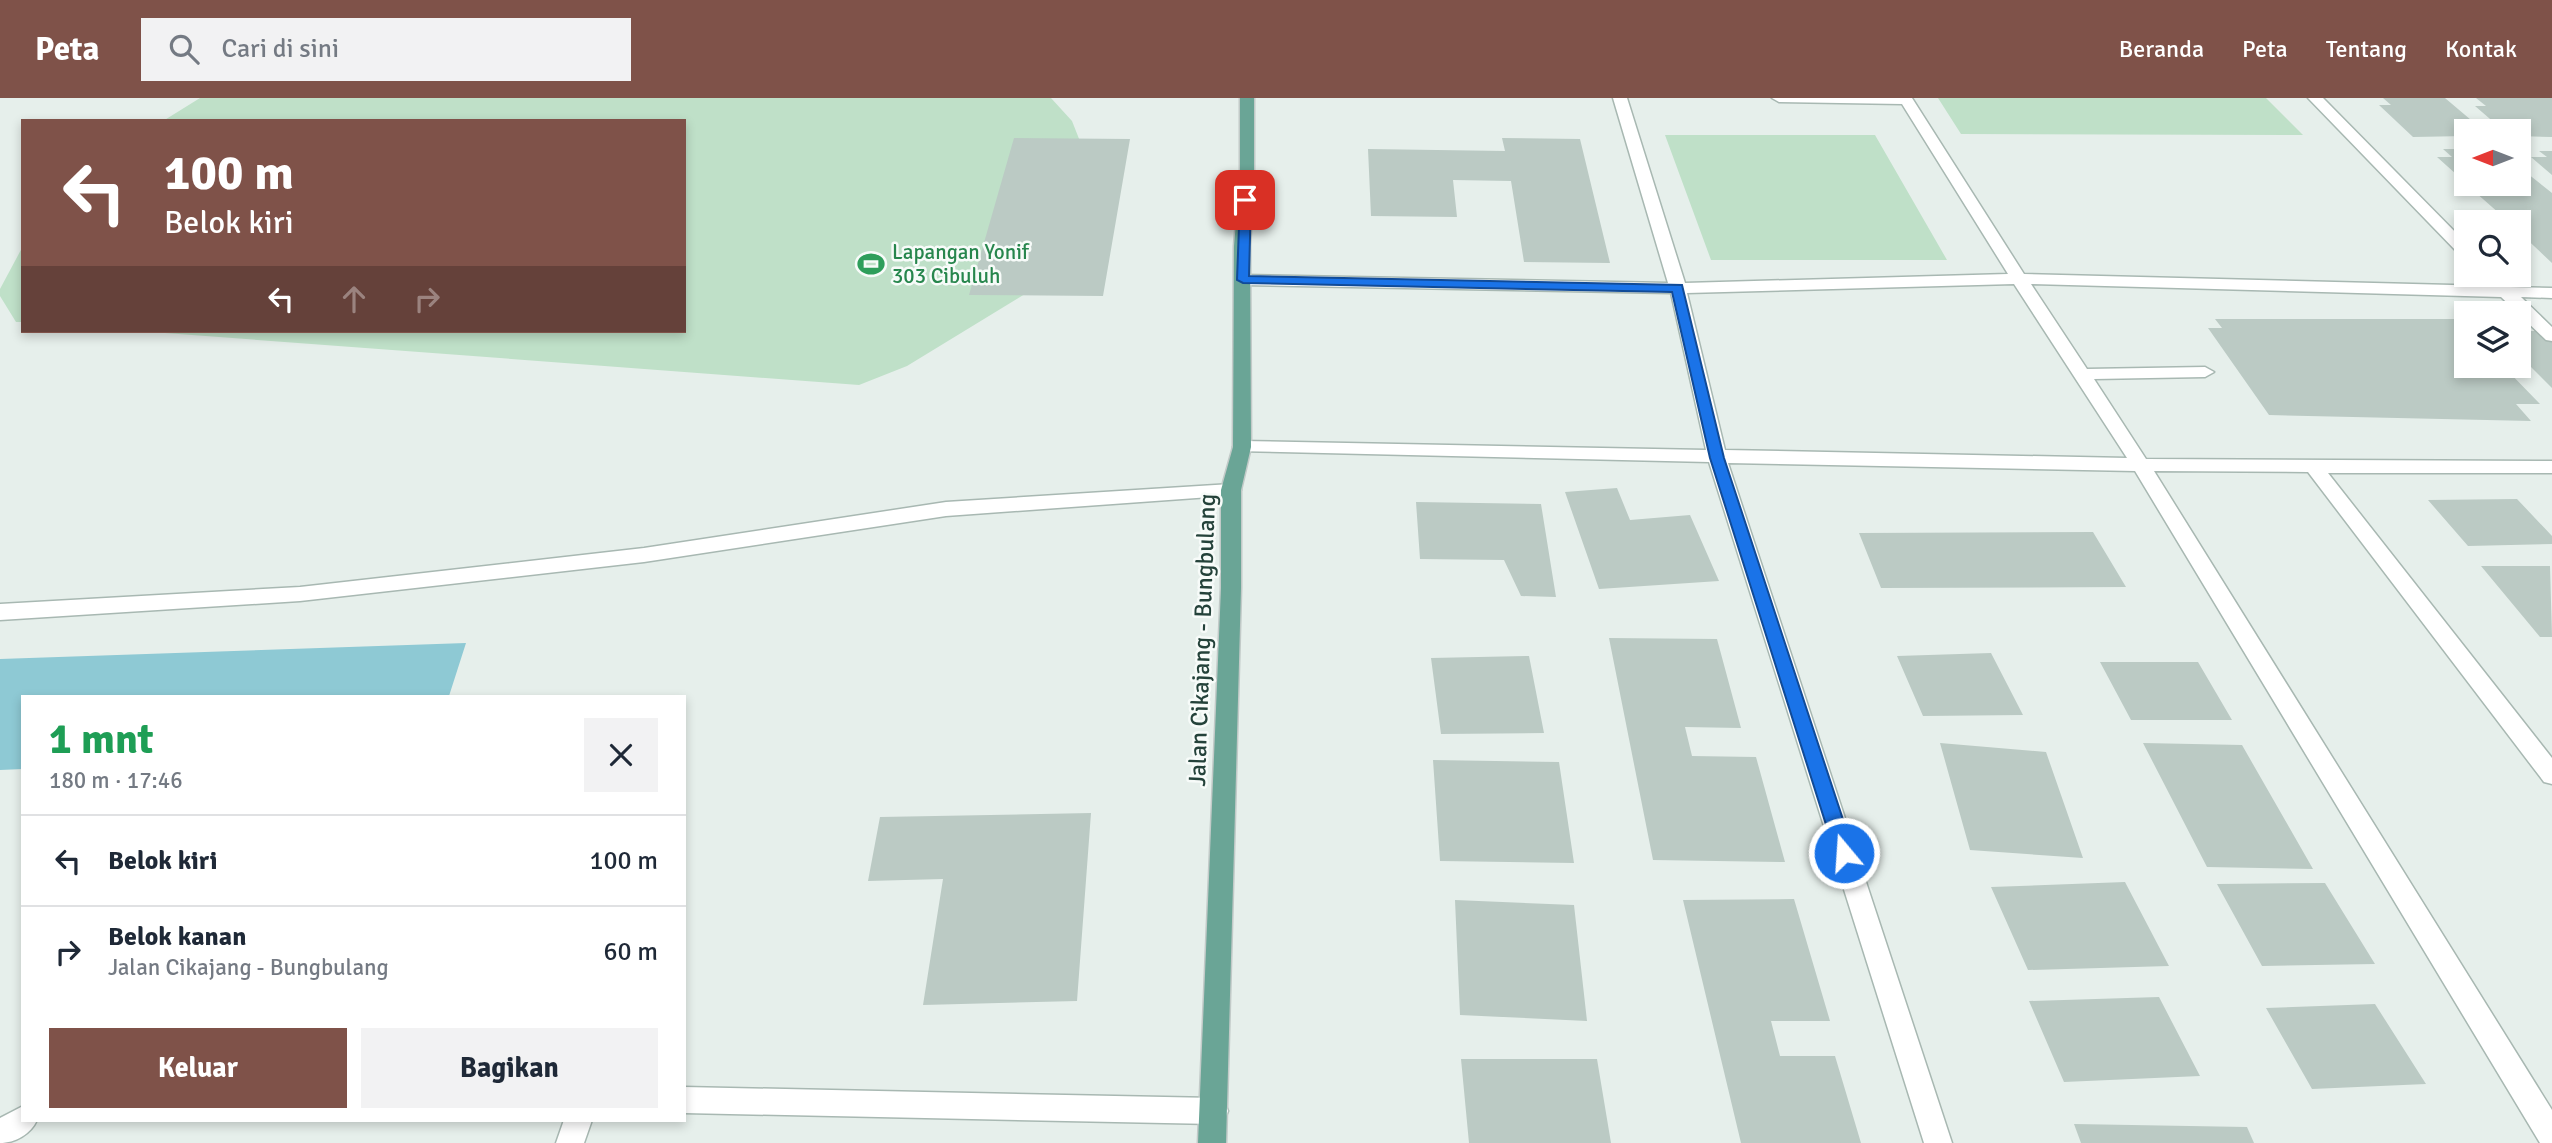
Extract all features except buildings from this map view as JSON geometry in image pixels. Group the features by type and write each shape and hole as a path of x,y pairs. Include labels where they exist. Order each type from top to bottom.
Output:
{"main road":[{"name":"Jalan Cikajang - Bungbulang","path":"1212,1143 1231,588 1231,490 1242,447 1247,98"}],"street":[{"path":"1620,98 1678,288 1717,458 1938,1143"},
{"path":"1779,98 1905,99 2018,279 2141,465 2552,1136"},
{"path":"2315,98 2454,240"},
{"path":"1243,280 1678,288 2018,279 2552,293"},
{"path":"2500,287 2552,336"},
{"path":"2081,374 2205,372"},
{"path":"1242,447 2141,465 2552,467"},
{"path":"2313,466 2552,775"},
{"path":"0,612 300,594 643,555 946,509 1231,490"},
{"path":"686,1100 1214,1111"},
{"path":"0,1134 21,1120"},
{"path":"570,1143 577,1122"}],"green space":[{"name":"Lapangan Yonif 303 Cibuluh","path":"200,98 1051,98 1072,121 1087,159 1033,289 907,366 859,385 165,333 686,333 686,119 166,119"},
{"path":"1938,98 2266,98 2303,135 1961,134"},
{"path":"1665,135 1875,135 1947,260 1711,260"},
{"path":"21,250 21,322 16,322 0,296 0,289"}],"water":[{"path":"466,643 449,695 21,695 21,769 0,770 0,659"}],"place":[{"name":"Lapangan Yonif 303 Cibuluh","path":"871,264"}],"route":[{"path":"1245,200 1243,280 1678,288 1717,458 1844,853"}]}
